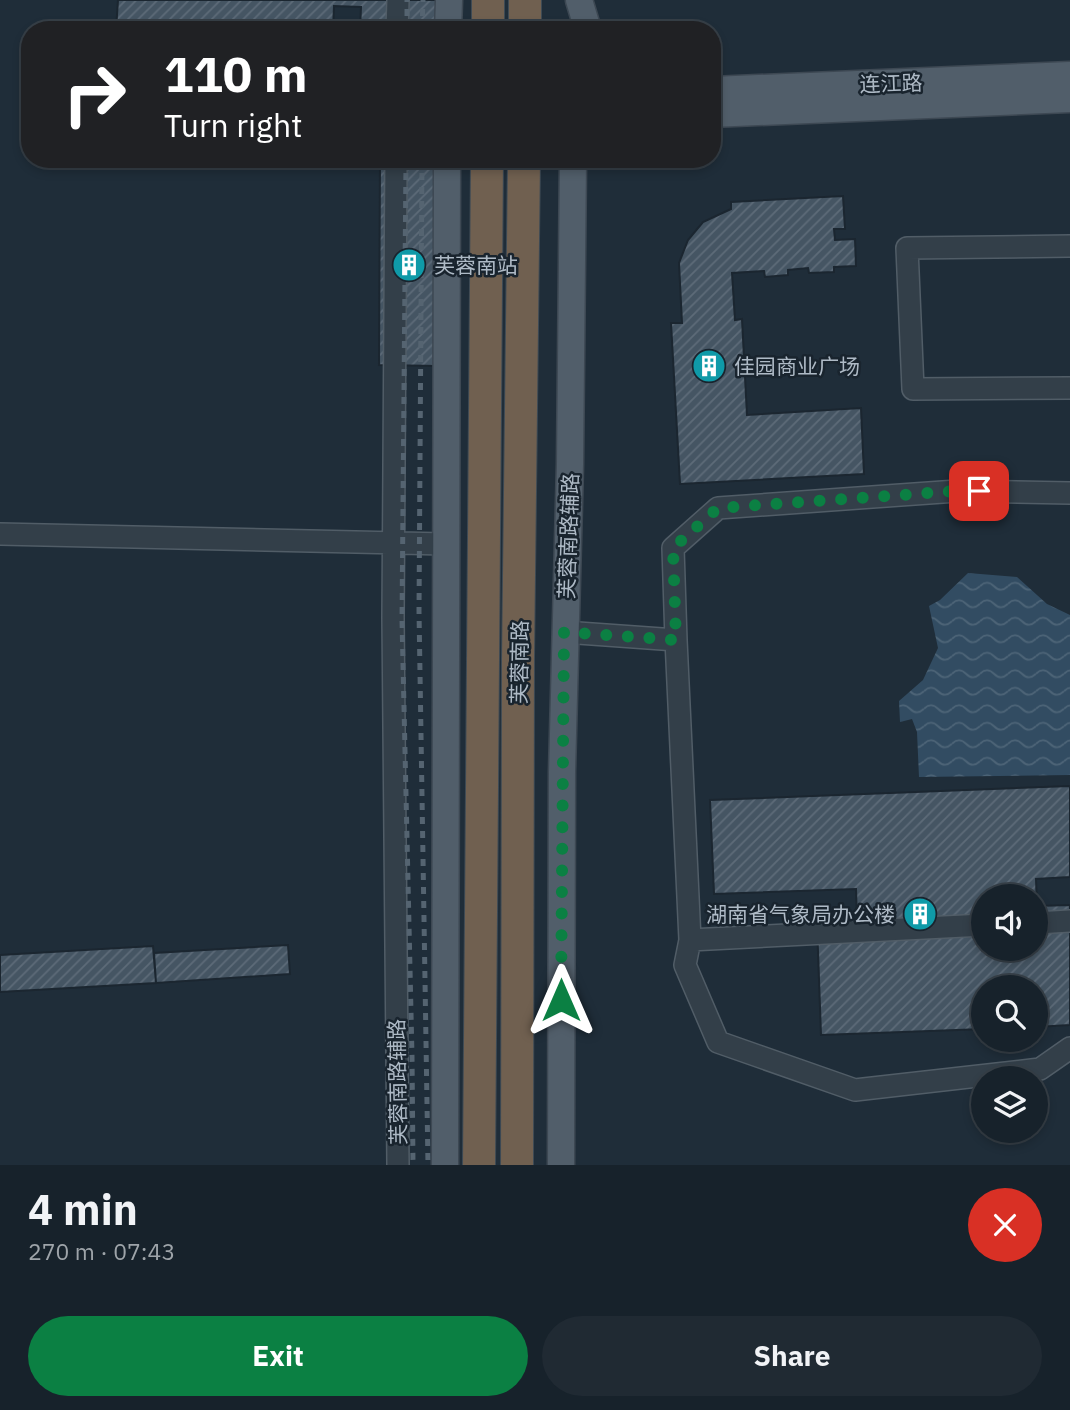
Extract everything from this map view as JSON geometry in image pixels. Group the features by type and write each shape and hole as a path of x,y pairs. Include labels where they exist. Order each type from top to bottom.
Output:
{"highway":[{"path":"488,0 488,21"},
{"path":"525,0 525,21"},
{"name":"芙蓉南路","path":"480,1165 487,168"},
{"name":"芙蓉南路","path":"517,1165 518,659 524,168"}],"main road":[{"path":"448,21 449,0"},
{"path":"577,21 578,0"},
{"path":"578,0 585,21"},
{"name":"连江路","path":"721,90 1070,75"},
{"name":"连江路","path":"721,114 1070,99"},
{"path":"445,1165 447,168"},
{"name":"芙蓉南路辅路","path":"561,1165 564,632 570,464 573,168"},
{"path":"572,206 577,182 585,168"}],"street":[{"path":"397,21 398,0"},
{"name":"芙蓉南路辅路","path":"396,168 393,542 398,1165"},
{"path":"1070,246 907,247 913,389 1070,388"},
{"path":"1070,493 957,491 718,508 673,548 691,940 685,965 718,1042 855,1090 1040,1069 1070,1048"},
{"path":"0,534 445,544"},
{"path":"564,632 676,640"},
{"path":"1048,922 1070,921"},
{"path":"691,940 971,926"}],"water":[{"path":"968,573 1017,577 1047,604 1070,615 1070,775 919,777 917,732 912,719 900,722 899,701 923,680 938,648 929,606 940,600"}],"building":[{"path":"118,0 455,0 455,21 360,21 361,7 334,6 333,21 117,21"},
{"name":"芙蓉南站","path":"380,168 453,168 438,366 379,365"},
{"name":"佳园商业广场","path":"843,196 845,229 834,229 835,240 855,239 856,266 834,267 834,272 809,273 808,268 788,270 788,275 765,277 764,271 732,273 735,320 742,319 747,415 861,408 864,474 680,484 671,323 682,323 679,263 688,240 703,222 731,209 731,202"},
{"name":"湖南省气象局办公楼","path":"1070,786 1070,877 1036,879 1036,884 971,884 971,961 1048,961 1048,906 1070,905 1070,1025 1048,1026 1048,975 971,975 971,1029 821,1035 817,924 857,923 856,889 714,894 710,800"},
{"path":"288,945 290,974 156,983 154,953"},
{"path":"153,946 156,983 0,992 0,955"}],"railway":[{"path":"407,0 407,21"},
{"path":"422,21 423,0"},
{"path":"406,168 402,620 413,1165"},
{"path":"422,168 419,611 428,1165"}],"place":[{"name":"芙蓉南站","path":"409,265"},
{"name":"佳园商业广场","path":"709,366"},
{"name":"湖南省气象局办公楼","path":"920,914"}],"route":[{"path":"561,1000 564,632 676,640 673,548 718,508 979,491"}]}
